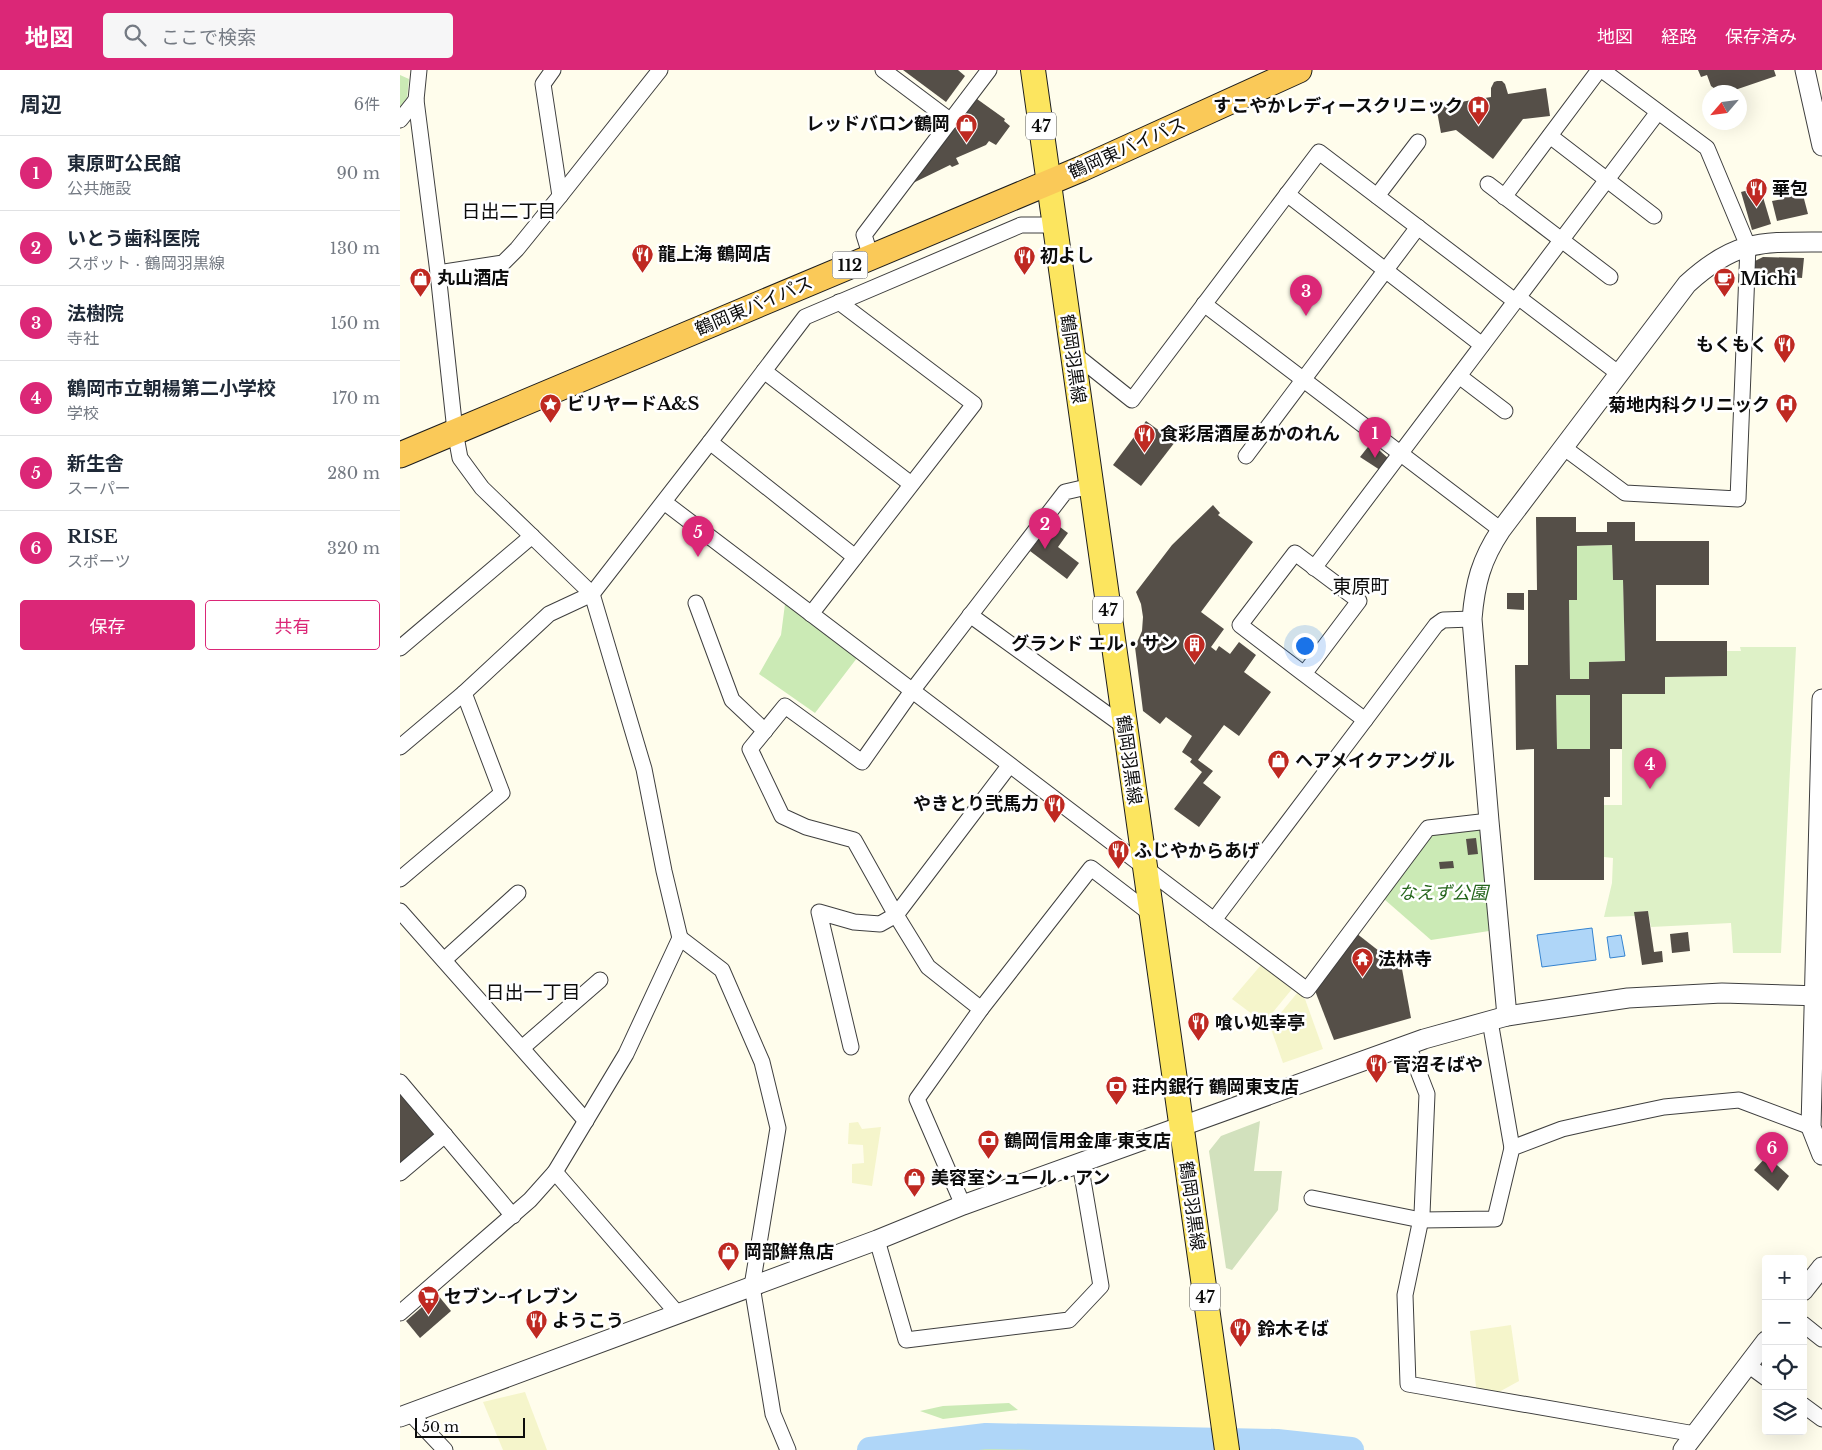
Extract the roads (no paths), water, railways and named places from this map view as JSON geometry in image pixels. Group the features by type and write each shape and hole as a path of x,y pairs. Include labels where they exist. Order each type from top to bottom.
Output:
{"highway":[{"name":"鶴岡東バイパス","path":"400,455 870,256 1082,169 1299,70"}],"main road":[{"name":"鶴岡羽黒線","path":"1033,70 1227,1450"}],"street":[{"path":"400,1313 513,1216 555,1172 626,1054 680,938 664,871 644,769 592,594 482,488 460,458 455,432 438,273 416,100 419,70"},
{"path":"553,70 543,84 560,196"},
{"path":"438,273 502,263 517,249 660,70"},
{"path":"883,70 951,121"},
{"path":"870,256 864,235 989,70"},
{"path":"1504,197 1600,70 1706,148 1748,246 1738,500 1625,494 1563,447"},
{"path":"1804,70 1822,146"},
{"path":"400,120 416,100"},
{"path":"1314,568 1658,112"},
{"path":"1550,136 1654,216"},
{"path":"1378,196 1418,142"},
{"path":"1072,354 1132,400 1319,152 1618,373"},
{"path":"1488,184 1610,277"},
{"path":"1287,194 1482,345"},
{"path":"400,747 464,693 549,614 592,594 805,317 1021,225 1054,225"},
{"path":"1246,456 1418,227"},
{"path":"1312,1198 1421,1220 1495,1219 1512,1148 1499,1018 1489,821 1472,619 1474,592 1480,569 1489,548 1501,530 1687,284 1713,263 1734,251 1748,246 1775,242 1822,242"},
{"path":"811,614 974,404 839,302"},
{"path":"1204,304 1501,530"},
{"path":"764,371 911,484"},
{"path":"1459,376 1505,411"},
{"path":"710,442 855,556"},
{"path":"981,1009 928,966 896,915 854,840 806,827 782,816 750,749 785,706 862,762 912,691 1065,492 1091,486"},
{"path":"664,502 1306,990 1428,828 1489,821"},
{"path":"400,648 532,536"},
{"path":"1304,674 1359,601 1295,553 1240,626 1365,720"},
{"path":"696,603 732,700 765,731"},
{"path":"970,615 1125,727"},
{"path":"1214,920 1436,625 1443,620 1472,619"},
{"path":"400,879 502,794 464,693"},
{"path":"1822,700 1818,996 1811,1127 1822,1155"},
{"path":"851,1046 819,912 854,922 880,924 896,915 1009,766"},
{"path":"963,1205 917,1099 981,1009 1091,868 1151,914"},
{"path":"444,960 518,893"},
{"path":"400,911 586,1121"},
{"path":"680,938 722,970 762,1062 778,1128 752,1286 773,1416 788,1450"},
{"path":"522,1048 600,980"},
{"path":"445,1450 403,1415 877,1240 963,1205 1408,1045 1499,1018 1628,998 1722,993 1818,996"},
{"path":"1408,1045 1427,1094 1421,1220 1405,1295 1408,1384 1695,1434"},
{"path":"400,1082 513,1216"},
{"path":"1512,1148 1562,1129 1593,1122 1664,1107 1739,1100 1811,1127"},
{"path":"400,1173 445,1135"},
{"path":"877,1240 906,1340 1069,1320 1101,1286 1080,1163"},
{"path":"555,1172 676,1314"},
{"path":"1807,1286 1822,1267"},
{"path":"1807,1327 1822,1338"},
{"path":"1683,1450 1763,1345"},
{"path":"1748,1365 1762,1375"},
{"path":"1807,1408 1822,1419"}],"water":[{"path":"1592,928 1596,960 1542,967 1537,935"},
{"path":"1621,935 1625,956 1610,958 1607,937"}],"waterway":[{"path":"870,1450 986,1436 1277,1442 1351,1450"}],"place":[{"name":"すこやかレディースクリニック","path":"1479,125"},
{"name":"レッドバロン鶴岡","path":"966,143"},
{"name":"華包","path":"1756,208"},
{"name":"龍上海 鶴岡店","path":"642,273"},
{"name":"初よし","path":"1024,275"},
{"name":"丸山酒店","path":"421,297"},
{"name":"Michi","path":"1724,298"},
{"name":"法樹院","path":"1306,316"},
{"name":"もくもく","path":"1784,364"},
{"name":"ビリヤードA&S","path":"551,423"},
{"name":"菊地内科クリニック","path":"1786,424"},
{"name":"食彩居酒屋あかのれん","path":"1144,453"},
{"name":"東原町公民館","path":"1375,458"},
{"name":"いとう歯科医院","path":"1045,549"},
{"name":"新生舎","path":"698,557"},
{"name":"グランド エル・サン","path":"1194,663"},
{"name":"ヘアメイクアングル","path":"1279,780"},
{"name":"鶴岡市立朝楊第二小学校","path":"1650,789"},
{"name":"やきとり弐馬力","path":"1055,823"},
{"name":"ふじやからあげ","path":"1118,870"},
{"name":"法林寺","path":"1362,978"},
{"name":"喰い処幸亭","path":"1199,1042"},
{"name":"菅沼そばや","path":"1377,1084"},
{"name":"荘内銀行 鶴岡東支店","path":"1116,1106"},
{"name":"鶴岡信用金庫 東支店","path":"988,1160"},
{"name":"RISE","path":"1772,1173"},
{"name":"美容室シュール・アン","path":"915,1197"},
{"name":"岡部鮮魚店","path":"728,1271"},
{"name":"セブン-イレブン","path":"428,1316"},
{"name":"ようこう","path":"536,1340"},
{"name":"鈴木そば","path":"1241,1348"}],"district":[{"name":"日出二丁目","path":"509,211"},
{"name":"東原町","path":"1361,586"},
{"name":"日出一丁目","path":"533,992"}],"park label":[{"name":"なえず公園","path":"1443,893"}]}
